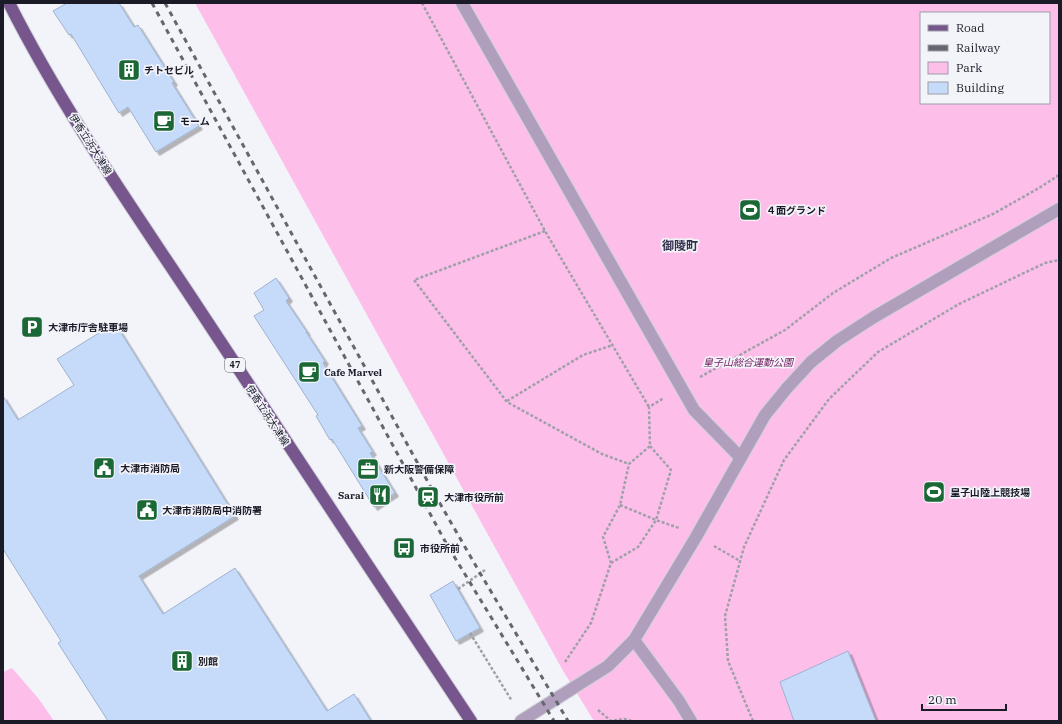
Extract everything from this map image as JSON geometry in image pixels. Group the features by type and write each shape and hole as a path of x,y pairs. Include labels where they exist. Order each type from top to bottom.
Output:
{"main road":[{"name":"伊香立浜大津線","path":"9,3 28,41 76,121 126,199 471,721"}],"lane":[{"path":"462,3 694,410 740,457"},
{"path":"521,721 608,666 634,640 696,537 765,415 787,388 812,362 837,341 874,317 1059,209"},
{"path":"634,640 679,700 691,721"}],"path":[{"path":"422,3 545,231 649,407 650,446 671,470 656,520 638,547 611,563"},
{"path":"649,407 785,330 833,293 891,258 993,214 1039,188 1059,174"},
{"path":"545,231 414,280 507,402 602,454 629,464"},
{"path":"753,721 728,662 725,616 744,547 784,460 828,399 878,352 958,304 1045,263 1059,260"},
{"path":"507,402 583,355 613,345"},
{"path":"566,662 591,623 611,563 603,538 620,505 629,464 650,446"},
{"path":"620,505 682,529"},
{"path":"708,543 740,561"},
{"path":"458,589 485,570"},
{"path":"470,633 512,701"},
{"path":"598,710 610,721 624,719 632,721"}],"green space":[{"name":"皇子山総合運動公園","path":"195,3 1059,3 1059,721 594,721 562,669"},
{"path":"12,668 38,698 54,721 3,721 3,672"}],"building":[{"path":"67,3 119,3 134,27 138,25 174,82 172,83 199,126 156,152 128,107 119,113 71,34 69,35 53,11"},
{"path":"276,278 289,298 286,301 325,361 323,363 362,426 358,428 373,452 370,453 395,493 374,507 332,439 330,440 316,416 318,415 254,316 264,310 254,293"},
{"path":"115,323 235,516 139,576 163,614 235,568 327,711 354,694 371,721 108,721 58,643 61,641 3,549 3,396 18,420 74,385 57,359"},
{"path":"453,581 480,628 456,641 430,595"},
{"path":"848,651 876,721 794,721 780,682"}],"railway":[{"path":"152,3 446,543 554,721"},
{"path":"165,3 434,493 568,721"}],"place":[{"name":"チトセビル","path":"129,70"},
{"name":"モーム","path":"164,121"},
{"name":"４面グランド","path":"750,210"},
{"name":"大津市庁舎駐車場","path":"32,327"},
{"name":"Cafe Marvel","path":"309,372"},
{"name":"大津市消防局","path":"104,468"},
{"name":"新大阪警備保障","path":"368,469"},
{"name":"皇子山陸上競技場","path":"934,492"},
{"name":"Sarai","path":"380,495"},
{"name":"大津市役所前","path":"428,497"},
{"name":"大津市消防局中消防署","path":"147,510"},
{"name":"市役所前","path":"404,548"},
{"name":"別館","path":"182,661"}],"district":[{"name":"御陵町","path":"680,246"}]}
